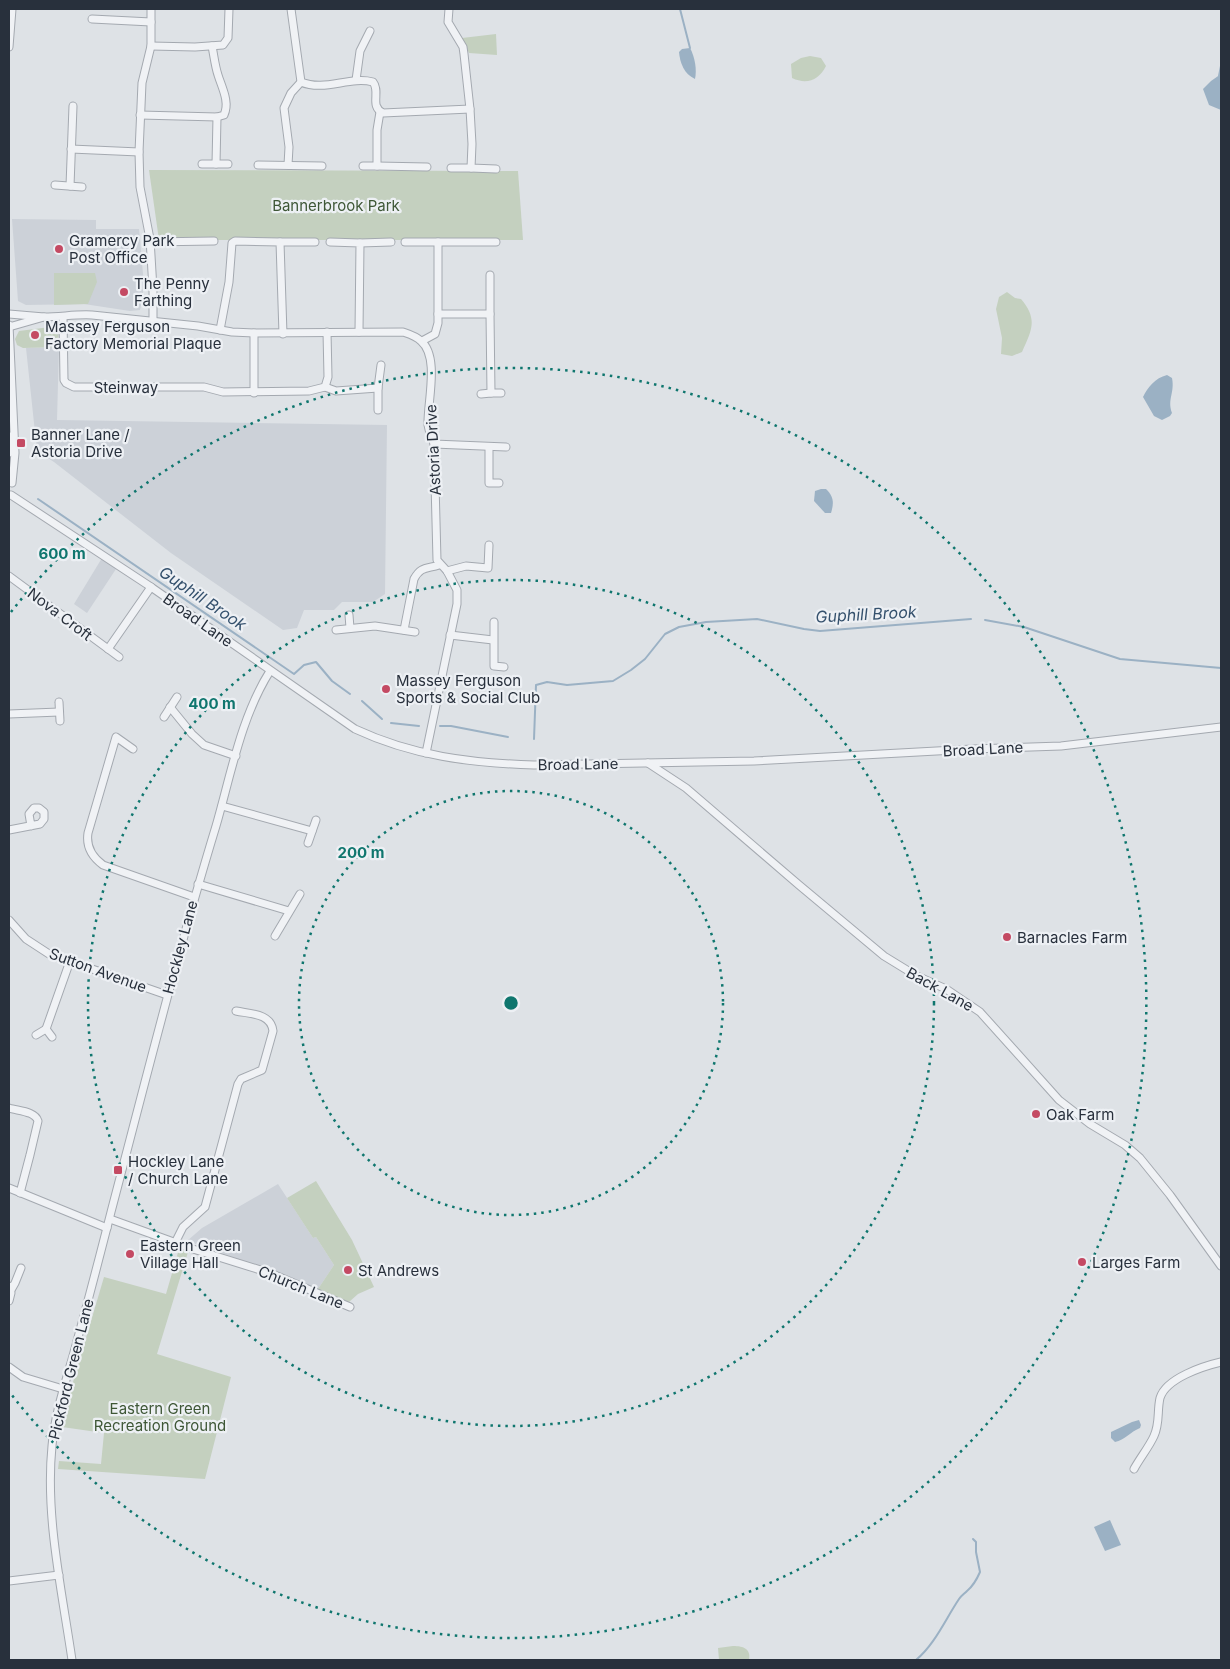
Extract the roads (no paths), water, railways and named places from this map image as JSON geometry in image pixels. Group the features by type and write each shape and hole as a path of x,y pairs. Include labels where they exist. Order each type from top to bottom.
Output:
{"street":[{"path":"9,46 12,9"},
{"path":"150,9 151,46 142,83 138,152 140,187 150,242 153,322"},
{"path":"151,46 223,45 228,38 229,9"},
{"path":"291,9 301,82"},
{"path":"449,9 448,22 464,54 470,109 471,168"},
{"path":"92,19 151,22"},
{"path":"356,80 360,51 370,31"},
{"path":"140,115 224,115 226,110 225,96 212,46"},
{"path":"301,82 320,86 356,80 375,84 375,104 380,112 377,130 377,166"},
{"path":"288,165 289,147 284,108 291,93 301,82"},
{"path":"70,186 73,106"},
{"path":"380,112 464,111 470,109"},
{"path":"216,164 217,116"},
{"path":"71,149 138,152"},
{"path":"202,164 228,164"},
{"path":"258,165 322,166"},
{"path":"363,166 426,167"},
{"path":"451,168 496,169"},
{"path":"55,185 82,187"},
{"path":"150,242 214,241"},
{"path":"220,330 229,282 232,243 236,241 316,242"},
{"path":"280,242 283,334"},
{"path":"330,242 391,242"},
{"path":"405,242 496,242"},
{"path":"9,314 44,317 76,314 92,315 254,333 403,332 422,342 435,334 438,314 438,242"},
{"path":"358,332 360,243"},
{"path":"490,275 492,393"},
{"path":"438,314 490,314"},
{"name":"Steinway","path":"63,316 64,380 74,388 204,387 223,392 254,393 310,391 325,387 336,391 378,388"},
{"path":"10,496 14,489 10,481 15,453 9,326 44,317"},
{"path":"325,387 328,377 327,332"},
{"path":"254,333 254,393"},
{"name":"Astoria Drive","path":"422,342 430,356 431,377 428,425 434,444 436,551 437,560 440,564"},
{"path":"378,410 381,365"},
{"path":"481,394 501,393"},
{"path":"9,416 9,453"},
{"path":"434,444 506,447"},
{"path":"489,483 490,447"},
{"path":"480,483 499,483"},
{"name":"Broad Lane","path":"10,496 151,587 355,729 395,745 426,754 500,764 754,761 1061,746 1221,727"},
{"path":"488,576 489,545"},
{"path":"404,630 414,579 418,572 440,564 457,590 457,604 426,754"},
{"path":"446,571 466,566 488,568"},
{"name":"Nova Croft","path":"10,579 119,657"},
{"name":"Nova Croft","path":"108,649 151,587"},
{"path":"349,615 350,628"},
{"path":"494,622 494,666 504,667"},
{"path":"336,630 375,626 415,632"},
{"path":"450,635 494,640"},
{"name":"Hockley Lane","path":"107,1228 194,897 249,716 270,671"},
{"path":"164,717 177,697"},
{"path":"59,702 60,721"},
{"path":"170,707 192,734 204,745 236,756"},
{"path":"9,714 59,712"},
{"path":"133,749 116,737 88,833 87,843 94,857 103,865 194,897"},
{"name":"Back Lane","path":"648,763 686,788 884,956 915,975 946,989 980,1012 1059,1100 1090,1124 1125,1145 1140,1158 1170,1195 1221,1266"},
{"path":"222,806 312,832"},
{"path":"308,843 316,820"},
{"path":"9,830 31,826"},
{"path":"198,884 289,911"},
{"path":"275,936 300,894"},
{"name":"Sutton Avenue","path":"9,920 26,938 49,954 167,995"},
{"path":"36,1035 46,1029 70,961"},
{"path":"175,1243 183,1227 205,1207 238,1084 241,1079 262,1070 271,1039 273,1031 269,1020 263,1016 236,1011"},
{"path":"46,1029 52,1037"},
{"path":"9,1108 33,1114 38,1121 20,1193"},
{"path":"9,1188 107,1228"},
{"name":"Church Lane","path":"110,1219 175,1243 270,1273 350,1307"},
{"name":"Pickford Green Lane","path":"72,1660 50,1503 52,1447 63,1389 107,1228"},
{"path":"9,1301 10,1288 15,1284 21,1268"},
{"path":"1134,1469 1154,1436 1159,1421 1158,1407 1164,1390 1191,1372 1204,1366 1221,1362"},
{"path":"9,1367 24,1377 63,1389"},
{"path":"9,1581 60,1575"}],"water":[{"path":"690,48 695,64 695,79 685,71 679,52 682,49"},
{"path":"1221,74 1221,110 1209,105 1203,89"},
{"path":"1167,375 1172,378 1173,388 1170,404 1172,413 1162,420 1154,416 1143,397 1152,383"},
{"path":"826,489 832,497 831,513 825,513 814,501 815,491"},
{"path":"1139,1420 1140,1428 1125,1438 1115,1442 1111,1438 1111,1432"},
{"path":"1110,1520 1121,1545 1105,1551 1094,1527"}],"waterway":[{"path":"680,9 690,48"},
{"path":"1219,76 1221,66"},
{"name":"Guphill Brook","path":"38,499 294,674 304,665 316,662 332,681 350,694"},
{"name":"Guphill Brook","path":"534,739 536,685 547,682 567,685 613,681 645,659 665,634 679,627 706,622 757,619 820,631 971,619"},
{"path":"985,620 1024,627 1120,659 1221,668"},
{"path":"362,701 382,719"},
{"path":"391,723 419,726"},
{"name":"Guphill Brook","path":"440,726 451,726 508,737"},
{"path":"916,1660 923,1654 959,1599 971,1587 979,1575 976,1542 973,1539"}],"place":[{"name":"Gramercy Park Post Office","path":"59,249"},
{"name":"The Penny Farthing","path":"124,292"},
{"name":"Massey Ferguson Factory Memorial Plaque","path":"35,335"},
{"name":"Banner Lane / Astoria Drive","path":"21,443"},
{"name":"Massey Ferguson Sports & Social Club","path":"386,689"},
{"name":"Barnacles Farm","path":"1007,937"},
{"name":"Oak Farm","path":"1036,1114"},
{"name":"Hockley Lane / Church Lane","path":"118,1170"},
{"name":"Eastern Green Village Hall","path":"130,1254"},
{"name":"Larges Farm","path":"1082,1262"},
{"name":"St Andrews","path":"348,1270"}],"park label":[{"name":"Bannerbrook Park","path":"336,205"},
{"name":"Eastern Green Recreation Ground","path":"160,1416"}]}
